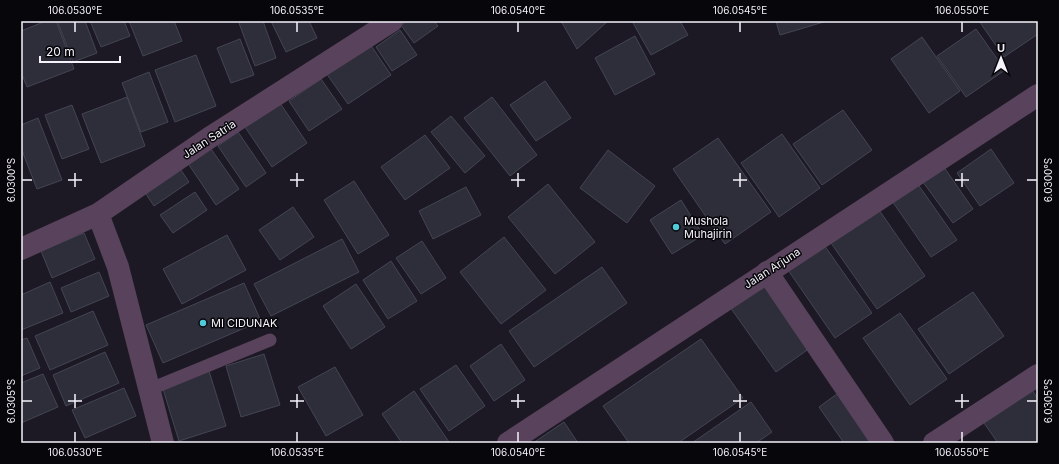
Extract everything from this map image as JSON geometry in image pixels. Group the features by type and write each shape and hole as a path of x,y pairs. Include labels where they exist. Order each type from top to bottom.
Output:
{"street":[{"name":"Jalan Satria","path":"21,249 98,214 209,138 392,21"},
{"name":"Jalan Arjuna","path":"508,443 1038,95"},
{"path":"98,214 118,267 148,390 163,443"},
{"path":"767,272 883,443"},
{"path":"934,443 1038,375"}],"lane":[{"path":"148,390 270,340"}],"building":[{"path":"46,21 56,21 74,69 27,87 21,72 21,31"},
{"path":"63,21 85,21 97,53 73,62 58,23"},
{"path":"90,21 124,21 130,36 101,47"},
{"path":"129,21 174,21 182,41 143,56"},
{"path":"244,21 263,21 276,58 255,66 239,23"},
{"path":"271,21 309,21 317,38 286,52"},
{"path":"408,21 434,21 438,26 414,43 401,25"},
{"path":"561,21 608,21 577,49"},
{"path":"632,21 680,21 688,35 651,55"},
{"path":"776,21 827,21 780,35"},
{"path":"979,21 1038,21 1038,34 1004,57"},
{"path":"976,29 1005,70 966,97 937,56"},
{"path":"400,30 417,55 392,71 376,47"},
{"path":"635,36 655,74 615,95 595,58"},
{"path":"922,37 960,91 929,113 891,59"},
{"path":"240,39 254,75 231,83 217,48"},
{"path":"370,44 391,75 348,104 326,73"},
{"path":"196,55 216,106 175,122 155,70"},
{"path":"149,72 168,122 141,132 122,83"},
{"path":"321,79 342,109 309,131 289,101"},
{"path":"545,81 571,118 536,141 510,105"},
{"path":"127,97 145,146 101,163 82,114"},
{"path":"492,97 537,155 510,176 464,118"},
{"path":"280,103 307,143 272,167 245,127"},
{"path":"72,105 89,149 62,159 45,115"},
{"path":"843,110 872,150 822,185 793,144"},
{"path":"451,116 485,156 465,173 431,132"},
{"path":"38,118 62,180 37,189 21,148 21,125"},
{"path":"238,132 266,173 246,187 218,146"},
{"path":"782,134 820,188 779,217 741,163"},
{"path":"425,135 450,168 405,200 381,167"},
{"path":"718,138 771,212 725,244 673,169"},
{"path":"209,146 239,189 216,205 187,162"},
{"path":"991,149 1014,183 980,206 957,173"},
{"path":"608,150 655,186 627,223 580,188"},
{"path":"941,163 973,209 953,223 920,178"},
{"path":"177,164 189,182 154,206 142,188"},
{"path":"354,181 389,235 358,254 324,200"},
{"path":"917,183 957,240 931,257 892,201"},
{"path":"548,184 595,242 555,274 508,217"},
{"path":"466,187 481,215 433,239 419,211"},
{"path":"195,192 207,210 173,233 160,215"},
{"name":"Mushola Muhajirin","path":"681,200 703,235 672,254 650,220"},
{"path":"293,207 314,237 280,260 259,230"},
{"path":"879,210 925,276 877,309 831,243"},
{"path":"84,233 95,259 52,278 41,251"},
{"path":"227,235 246,270 182,304 163,269"},
{"path":"504,237 546,290 501,324 460,272"},
{"path":"342,239 359,272 271,316 254,284"},
{"path":"422,241 446,278 421,294 396,258"},
{"path":"824,245 872,313 835,338 788,270"},
{"path":"391,261 417,301 388,319 363,280"},
{"path":"602,267 627,303 534,367 509,331"},
{"path":"99,272 109,296 71,312 61,288"},
{"path":"50,282 63,313 21,330 21,295"},
{"name":"MI CIDUNAK","path":"244,283 261,321 163,363 146,325"},
{"path":"765,283 810,348 776,372 730,307"},
{"path":"356,284 385,327 351,349 323,306"},
{"path":"973,292 1004,336 949,374 918,329"},
{"path":"93,311 108,345 50,370 35,336"},
{"path":"900,313 947,379 910,405 863,338"},
{"path":"27,338 40,368 21,376 21,340"},
{"path":"701,339 743,398 678,443 629,443 603,406"},
{"path":"501,344 525,380 494,401 470,366"},
{"path":"105,352 119,383 66,406 53,375"},
{"path":"264,354 280,405 241,417 226,366"},
{"path":"456,365 485,406 449,431 420,389"},
{"path":"335,367 363,415 326,436 298,387"},
{"path":"209,371 226,426 179,441 162,386"},
{"path":"43,374 58,407 21,423 21,383"},
{"path":"124,388 136,416 85,438 72,410"},
{"path":"1032,390 1038,399 1038,443 998,443 984,423"},
{"path":"414,391 449,442 402,443 382,414"},
{"path":"841,391 874,437 865,443 844,443 819,407"},
{"path":"751,402 772,432 756,443 692,443"},
{"path":"564,422 578,443 533,443"}],"place":[{"name":"Mushola Muhajirin","path":"676,227"},
{"name":"MI CIDUNAK","path":"203,323"}]}
